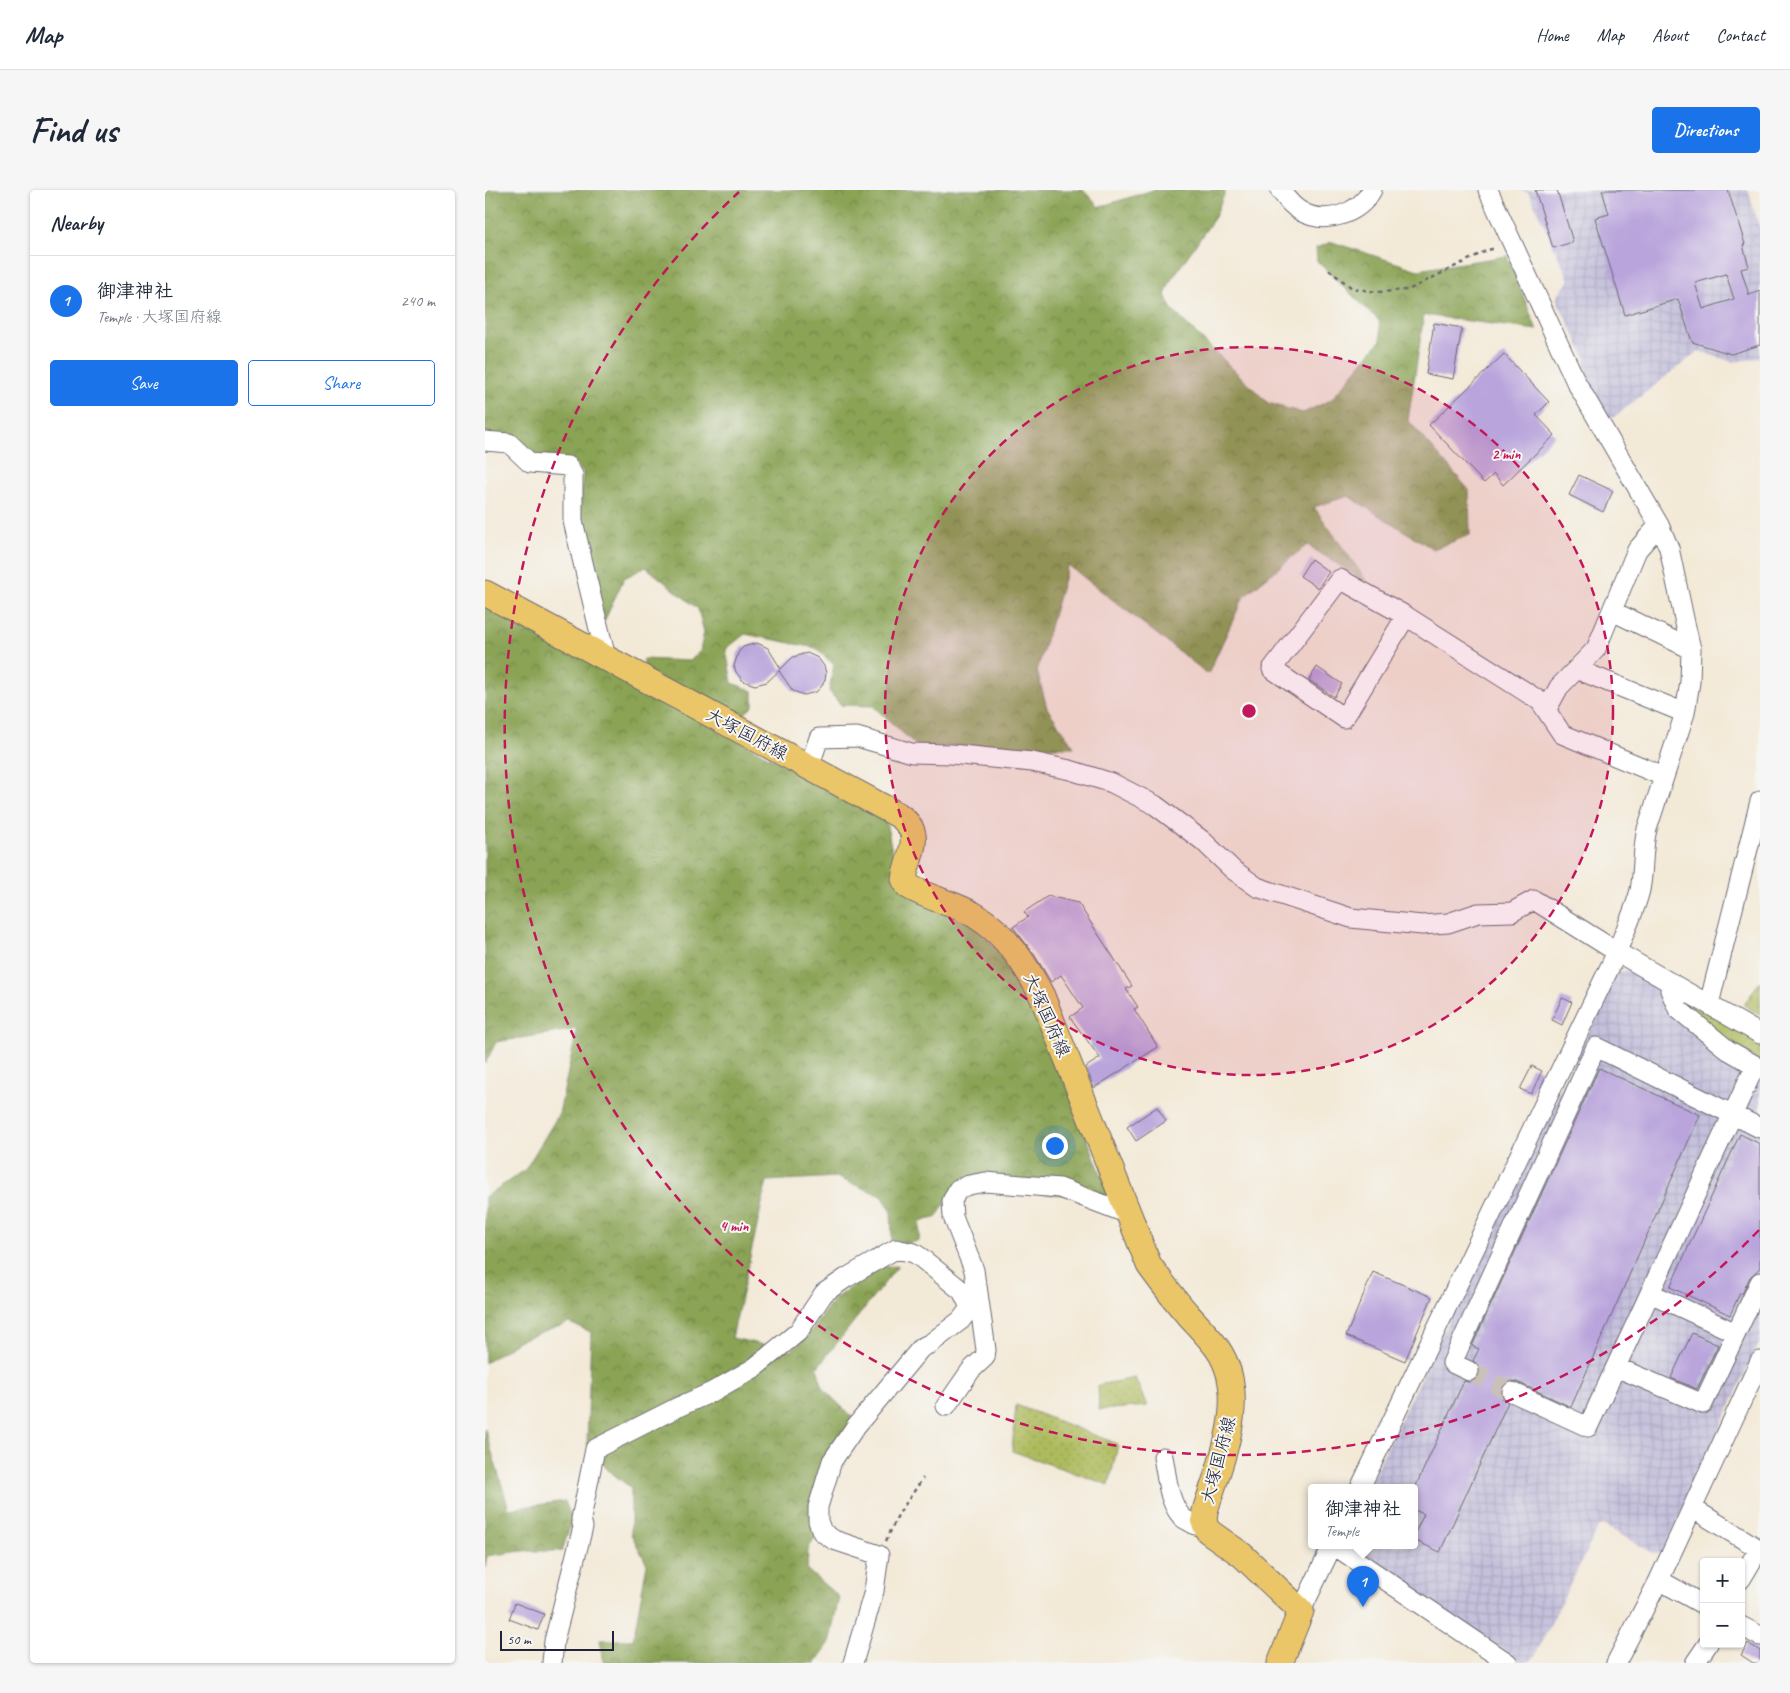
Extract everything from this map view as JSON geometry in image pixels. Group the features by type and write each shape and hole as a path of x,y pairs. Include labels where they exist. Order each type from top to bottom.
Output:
{"main road":[{"name":"大塚国府線","path":"485,592 898,815 908,822 913,830 914,841 904,879 908,886 975,916 995,931 1014,950 1043,996 1149,1265 1168,1292 1218,1349 1226,1366 1231,1382 1233,1401 1230,1427 1205,1511 1204,1522 1209,1531 1242,1555 1301,1611"},
{"path":"1280,1663 1301,1611"}],"street":[{"path":"1280,190 1290,203 1300,211 1311,216 1324,218 1348,213 1359,206 1372,190"},
{"path":"1362,1484 1617,952 1639,893 1642,876 1643,846 1647,829 1685,713 1690,682 1691,650 1669,548 1659,525 1576,382 1488,190"},
{"path":"485,441 509,444 530,463 569,466 573,475 573,521 606,658"},
{"path":"1547,709 1559,687 1596,649 1637,550 1659,525"},
{"path":"1406,616 1344,718 1272,669 1340,579 1406,616 1540,701 1562,734 1663,776"},
{"path":"1612,611 1691,650"},
{"path":"1576,669 1685,713"},
{"path":"809,767 819,738 857,737 912,753 951,754 1032,762 1070,770 1112,783 1155,805 1203,841 1232,869 1257,888 1351,918 1422,925 1448,923 1478,913 1512,912 1534,900 1617,952 1760,1034"},
{"path":"1709,1004 1760,802"},
{"path":"1512,1392 1588,1427 1733,1115 1758,1067 1728,1050 1678,1009 1670,990 1672,982"},
{"path":"1469,1371 1452,1363 1596,1047 1760,1128"},
{"path":"946,1406 971,1370 985,1357 987,1350 974,1270 953,1217 952,1201 959,1189 969,1184 985,1182 1060,1188 1128,1214"},
{"path":"552,1663 554,1641 583,1527 581,1519 595,1449 676,1408 713,1392 754,1368 798,1332 824,1293 881,1256 896,1249 913,1253 920,1258 962,1292 969,1305"},
{"path":"1616,1367 1703,1404 1760,1282"},
{"path":"853,1663 874,1591 879,1554 834,1540 822,1532 818,1521 818,1507 833,1461 856,1426 921,1348 931,1343 961,1320 967,1312 977,1285"},
{"path":"1650,1293 1736,1333"},
{"path":"1616,1663 1659,1580 1760,1361"},
{"path":"1163,1457 1171,1495 1180,1514 1195,1525 1204,1522"},
{"path":"1692,1508 1759,1549 1745,1572"},
{"path":"1301,1611 1332,1549"},
{"path":"1337,1549 1507,1663"},
{"path":"1659,1580 1700,1603"},
{"path":"1745,1628 1760,1636"},
{"path":"1695,1663 1705,1648"}],"path":[{"path":"1329,270 1352,288 1377,292 1407,290 1488,250 1512,244"},
{"path":"879,1554 898,1515 923,1478"}],"shaded area":[{"path":"1520,190 1748,190 1760,229 1760,358 1733,362 1699,351 1609,421 1582,373 1586,359 1556,298 1569,280 1529,193"},
{"path":"1632,969 1760,1042 1760,1341 1663,1552 1653,1553 1603,1525 1598,1528 1536,1654 1532,1660 1522,1662 1351,1549 1418,1549 1418,1484 1369,1484 1617,973"}],"green space":[{"path":"485,190 1083,190 1099,207 1153,190 1226,190 1215,217 1171,280 1165,295 1172,310 1268,403 1303,413 1331,400 1381,340 1379,321 1317,261 1316,248 1332,242 1418,270 1507,256 1537,330 1424,315 1408,420 1469,490 1470,535 1433,549 1348,496 1314,507 1368,583 1307,545 1244,596 1208,674 1068,565 1037,671 1047,708 1074,747 917,746 873,706 841,705 829,691 834,665 816,648 745,634 726,649 732,683 753,691 753,706 739,719 644,670 643,659 690,661 700,651 704,632 698,609 646,567 624,578 604,622 579,518 583,473 573,461 530,453 485,432"},
{"path":"485,602 886,821 897,877 973,924 1025,978 1110,1197 954,1189 936,1218 920,1221 919,1240 904,1245 892,1241 891,1210 882,1196 836,1177 767,1181 732,1338 791,1351 807,1336 834,1299 879,1267 898,1266 817,1368 823,1388 854,1419 819,1529 808,1550 807,1570 839,1597 829,1644 815,1663 604,1663 600,1640 633,1640 647,1564 631,1534 631,1488 608,1470 587,1444 591,1332 569,1323 520,1340 485,1363 485,1197 525,1170 559,1114 577,1029 496,1042 485,1064"},
{"path":"1760,981 1760,1015 1744,1005"},
{"path":"1678,993 1760,1042 1760,1062 1683,1007"},
{"path":"1135,1378 1147,1406 1099,1410 1098,1385"},
{"path":"1016,1405 1118,1444 1109,1485 1012,1451"},
{"path":"485,1429 509,1509 565,1501 572,1520 562,1551 521,1551 487,1556 485,1568"}],"building":[{"path":"1535,190 1557,190 1573,242 1553,248"},
{"path":"1602,190 1728,190 1745,244 1743,245 1749,267 1741,269 1749,295 1760,291 1760,345 1731,354 1692,342 1678,299 1625,315 1595,218 1609,214","holes":["1726,274 1734,299 1703,309 1695,283"]},
{"path":"1434,323 1462,328 1453,379 1426,374"},
{"path":"1504,354 1549,402 1536,415 1555,435 1503,485 1494,474 1484,483 1429,425"},
{"path":"1579,475 1613,491 1603,512 1569,495"},
{"path":"1311,559 1329,572 1318,588 1300,576"},
{"path":"757,643 768,648 781,669 767,682 755,685 743,681 734,666 738,653 743,647"},
{"path":"807,653 818,658 824,666 826,673 825,680 816,692 804,695 793,691 779,671 793,657"},
{"path":"1317,667 1342,684 1334,697 1309,680"},
{"path":"1048,896 1078,903 1132,986 1126,989 1138,1007 1134,1009 1158,1047 1094,1088 1086,1067 1100,1058 1070,1017 1083,1008 1061,975 1051,982 1034,954 1013,927 1028,917 1024,912"},
{"path":"1562,998 1572,1002 1562,1025 1552,1020"},
{"path":"1532,1066 1542,1071 1531,1094 1520,1089"},
{"path":"1599,1068 1700,1115 1571,1407 1517,1382 1510,1381 1505,1383 1501,1394 1503,1399 1508,1402 1440,1552 1418,1542 1418,1527 1424,1514 1418,1512 1417,1484 1464,1381 1475,1380 1479,1375 1478,1365 1473,1361 1479,1349 1472,1346"},
{"path":"1157,1107 1166,1121 1136,1141 1127,1127"},
{"path":"1740,1134 1760,1144 1760,1268 1750,1277 1730,1315 1670,1287"},
{"path":"1373,1272 1432,1297 1405,1361 1346,1336"},
{"path":"1692,1333 1718,1345 1697,1389 1671,1378"},
{"path":"515,1603 544,1614 538,1630 509,1619"},
{"path":"1748,1643 1760,1651 1760,1663 1753,1663 1741,1655"}],"tunnel":[{"path":"1469,1371 1512,1392"}],"place":[{"name":"御津神社","path":"1363,1607"}]}
